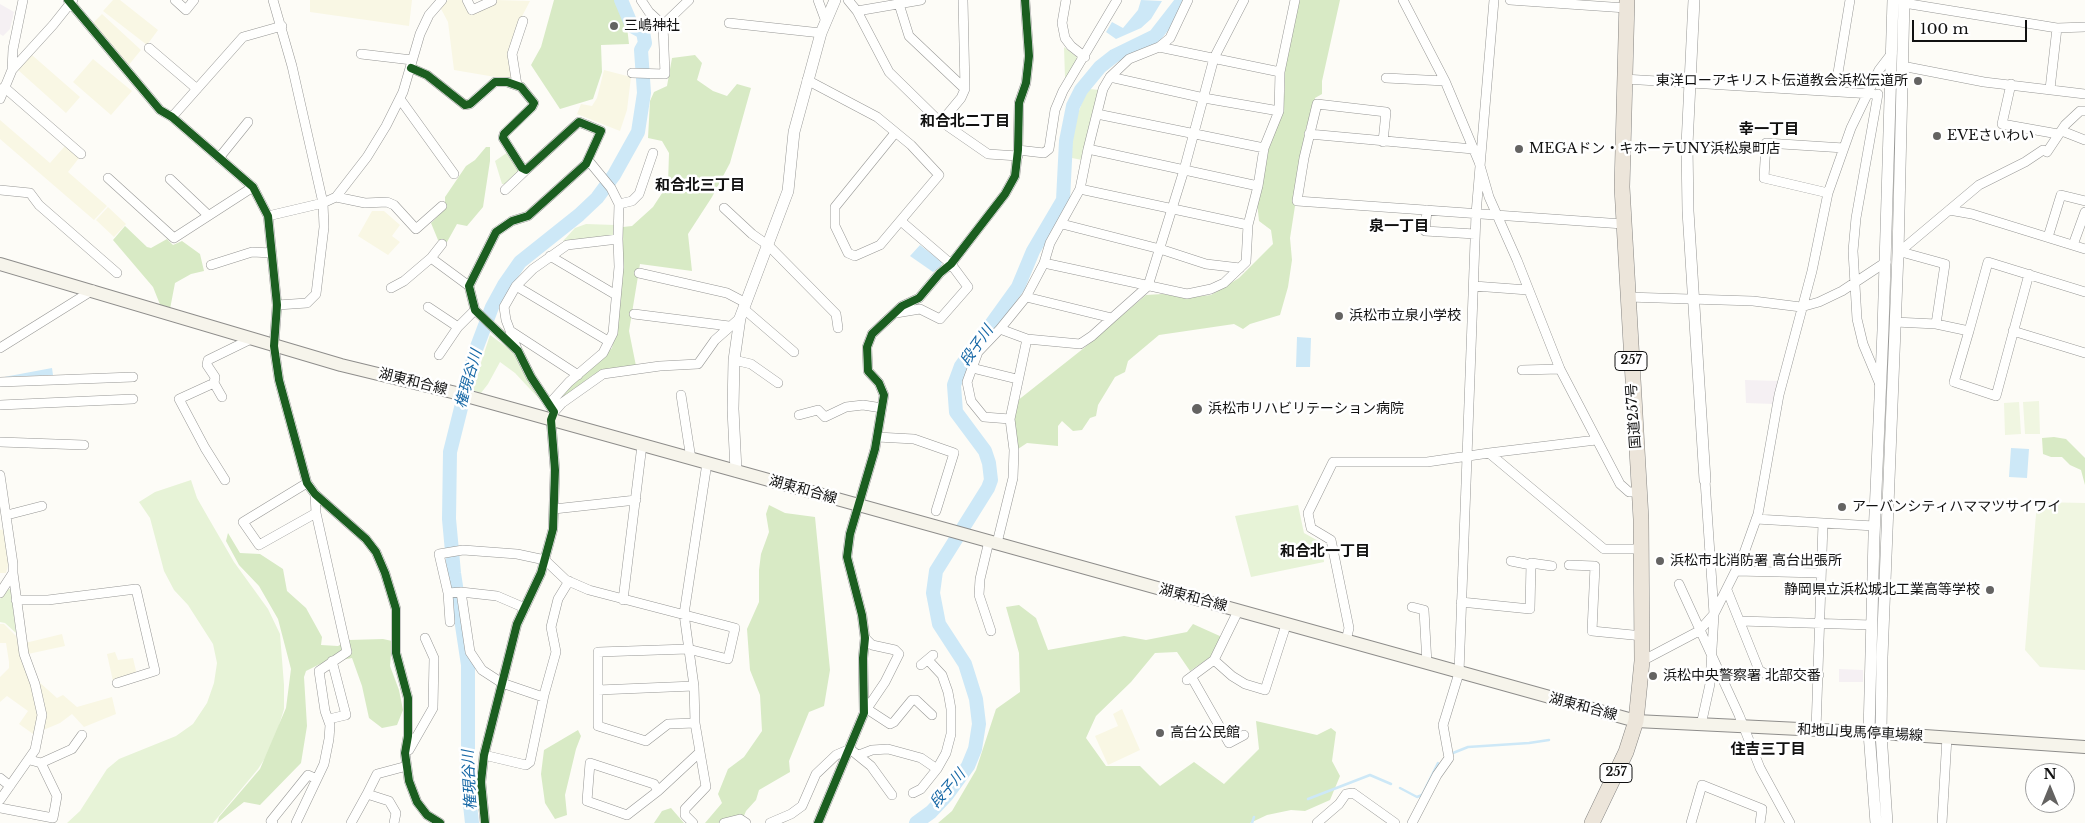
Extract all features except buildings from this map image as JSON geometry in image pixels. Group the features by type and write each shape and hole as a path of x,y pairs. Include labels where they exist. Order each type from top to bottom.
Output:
{"highway":[{"name":"国道257号","path":"1592,823 1626,752 1636,722 1642,661 1642,550 1622,178 1626,4"}],"main road":[{"name":"湖東和合線","path":"0,264 93,290 274,346 478,400 551,412 642,445 1636,722"},
{"name":"和地山曳馬停車場線","path":"1636,722 1947,737 2085,747"}],"street":[{"path":"12,70 13,49 23,0"},
{"path":"174,0 186,10 194,0"},
{"path":"273,0 282,26 323,202 324,227 316,294 306,303 277,305"},
{"path":"268,216 336,197 367,157 400,100 420,34 429,15 442,0"},
{"path":"467,0 472,10 492,1"},
{"path":"632,73 665,74 663,25 649,12 641,0"},
{"path":"663,25 689,0"},
{"path":"818,0 825,19"},
{"path":"736,471 733,410 734,360 743,310 769,246 788,191 794,132 820,33 835,0"},
{"path":"848,0 857,11 889,72 941,122 988,154 1044,153 1049,149 1056,110 1063,91 1085,57 1117,0"},
{"path":"857,11 922,0"},
{"path":"941,122 961,98 965,89 964,0"},
{"path":"866,711 862,658 865,638 862,616 847,557 850,534 877,437 884,395 879,383 868,371 867,346 872,334 902,306 919,298 940,272 951,264 1005,194 1015,176 1018,153 1019,103 1026,83 1029,56 1025,0"},
{"path":"1066,0 1062,23 1065,38 1071,46 1085,57"},
{"path":"1010,419 984,417 971,401 967,382 978,352 1000,329 1026,296 1044,263 1050,243 1080,189 1103,89 1110,76 1129,60 1158,47 1170,38 1188,0"},
{"path":"1000,329 1027,339 1080,344 1092,336 1148,286 1184,170 1214,58 1244,0"},
{"path":"1044,263 1148,286 1196,293 1224,284 1246,262 1248,225 1258,186 1264,148 1279,111 1280,72 1294,0"},
{"path":"1402,0 1445,81 1479,162 1490,197 1560,369 1620,484 1629,492 1639,492"},
{"path":"1412,823 1436,775 1449,758 1443,725 1459,672 1476,214 1494,0"},
{"path":"1510,0 1626,4"},
{"path":"1694,0 1689,83 1688,210 1714,614 1713,661 1701,725"},
{"path":"1835,91 1850,0"},
{"path":"0,99 12,70 53,25 70,1 160,110 172,117 253,187 268,216 277,305 274,346 279,380 307,483 316,494 366,539 376,552 392,592 396,608 396,653 408,698 409,727 406,762 409,782 417,802 427,815 440,823"},
{"path":"1900,1 2057,28 2085,26"},
{"path":"1876,823 1872,625 1874,526 1886,262 1892,53 1900,1"},
{"path":"1887,823 1875,733 1882,657 1898,253 1902,66 1900,1"},
{"path":"899,4 909,36 965,89"},
{"path":"523,21 512,54 518,85 534,103 532,108 504,134 503,138 522,168 526,170"},
{"path":"729,23 820,33"},
{"path":"172,117 243,37 282,26"},
{"path":"2050,89 2057,28"},
{"path":"1158,47 1280,72"},
{"path":"149,48 197,90"},
{"path":"1642,661 1699,631 1714,614 1736,571 1756,519 1770,440 1828,193 1844,148 1868,93 1879,70 1892,53"},
{"path":"361,54 412,64 465,105 470,104 495,82 507,82 518,85"},
{"path":"1902,66 1984,82 2085,94"},
{"path":"1110,76 1204,98 1279,111"},
{"path":"1386,78 1445,81"},
{"path":"1624,79 1891,94"},
{"path":"807,80 877,117 911,145 939,175 902,222 880,245 856,256 848,253 835,226 836,207 895,133"},
{"path":"2011,84 2002,124 2060,132 2085,140"},
{"path":"4,87 81,154"},
{"path":"1878,94 1856,218 1853,251 1857,319 1862,344 1881,387"},
{"path":"400,100 454,174"},
{"path":"1383,142 1386,112 1316,104 1297,201 1624,224"},
{"path":"1898,253 1979,185 2026,162 2042,150 2046,152 2072,117 2080,111 2085,111"},
{"path":"1097,114 1264,148"},
{"path":"219,158 248,122"},
{"path":"469,286 496,232 512,221 528,216 586,164 601,131 579,122 505,190"},
{"path":"1309,134 1473,149"},
{"path":"1828,193 1764,178 1766,143 1844,148"},
{"path":"1088,150 1258,186"},
{"path":"619,204 632,201 639,194 653,153"},
{"path":"551,412 578,375 603,354 613,332 619,204 611,188 588,160"},
{"path":"108,178 174,238 253,187"},
{"path":"170,179 208,215"},
{"path":"1080,189 1248,225"},
{"path":"0,190 30,193 39,205 117,273"},
{"path":"2048,237 2061,195 2085,201"},
{"path":"336,197 365,203 387,202 394,205 416,230 442,206"},
{"path":"724,208 752,234 769,246 836,314 838,328"},
{"path":"1427,210 1426,231 1475,234"},
{"path":"1949,210 2085,249"},
{"path":"2073,245 2085,212"},
{"path":"894,314 920,309 940,319 968,287 951,264 902,222"},
{"path":"1062,224 1160,249 1206,264 1240,268"},
{"path":"485,823 481,782 484,755 517,624 545,560 553,530 554,509 555,470 551,412 518,351 506,320 504,306 516,286 550,256 567,245 618,240"},
{"path":"391,288 404,281 431,258 442,244"},
{"path":"211,265 252,252 272,253"},
{"path":"1898,253 1905,253 1945,264 1936,324"},
{"path":"550,256 616,295"},
{"path":"431,258 469,286 477,313 518,351"},
{"path":"1627,296 1694,297 1802,306 1819,302 1856,282 1886,262"},
{"path":"2029,274 1996,396 1954,382 1988,262 2029,274 2085,292"},
{"path":"639,273 727,293 743,310 794,352"},
{"path":"516,286 608,341"},
{"path":"1474,286 1528,290"},
{"path":"0,348 93,290"},
{"path":"1026,296 1112,318"},
{"path":"428,307 458,327"},
{"path":"551,412 562,402 603,374 660,366 698,364 743,310"},
{"path":"439,355 458,327 477,313"},
{"path":"634,314 729,326"},
{"path":"1895,322 1936,324 1968,331"},
{"path":"2013,331 2085,353"},
{"path":"512,332 578,375"},
{"path":"222,396 214,382 215,377 207,365 208,360 251,339"},
{"path":"991,631 980,595 980,579 1012,478 1014,450 1010,419 1027,339"},
{"path":"734,360 751,364 778,383"},
{"path":"972,368 1018,379"},
{"path":"1522,370 1560,369"},
{"path":"0,382 133,377"},
{"path":"214,382 179,399 204,448 225,480"},
{"path":"681,395 692,459"},
{"path":"0,406 133,400"},
{"path":"799,415 818,410 825,417 846,407 882,408"},
{"path":"877,437 914,439 954,453 936,511"},
{"path":"1346,641 1349,628 1331,540 1311,528 1308,513 1333,462 1427,462 1596,440"},
{"path":"0,442 84,445"},
{"path":"623,600 642,445"},
{"path":"1489,453 1604,549 1642,550"},
{"path":"693,823 685,815 685,809 706,787 696,723 694,686 684,614 707,463"},
{"path":"0,475 7,515 24,654 35,684 42,715 40,737 30,760 0,800"},
{"path":"307,483 243,522 258,545 316,513"},
{"path":"296,823 324,764 329,738 329,719 325,711 319,671 347,652 316,513 316,494"},
{"path":"554,509 636,500"},
{"path":"7,515 42,506"},
{"path":"1756,519 1874,526"},
{"path":"1816,730 1823,523"},
{"path":"450,622 448,593 439,554 455,552 517,554 545,560 569,581 589,590 735,628 728,659 688,649 598,652 598,726 646,741 668,724 696,723"},
{"path":"1512,561 1531,565 1531,563 1552,566"},
{"path":"1461,602 1530,609 1531,565"},
{"path":"1568,565 1595,566 1592,631 1643,636"},
{"path":"1736,571 1822,573"},
{"path":"0,593 13,573"},
{"path":"484,755 526,765 530,762 543,697 556,652 551,627 558,599 569,581"},
{"path":"1679,584 1760,768 1790,823"},
{"path":"16,600 48,600 136,589 155,672 117,683"},
{"path":"1727,590 1759,670 1767,675 1819,675"},
{"path":"448,593 462,592 496,596 525,608"},
{"path":"462,592 470,652 482,670 502,683 543,697"},
{"path":"1412,607 1424,610 1426,664"},
{"path":"1238,611 1214,660 1189,679 1229,742 1244,735"},
{"path":"1740,621 1872,625"},
{"path":"1214,660 1232,676 1245,684 1265,690 1286,625"},
{"path":"351,823 377,774 406,762 433,708 434,658 425,638"},
{"path":"818,823 866,711 900,654 895,650 872,645 865,638"},
{"path":"913,793 921,789 937,769 946,752 951,734 951,709 942,675 927,660"},
{"path":"329,719 346,715 332,661"},
{"path":"598,690 694,686"},
{"path":"866,711 890,724 894,722 912,700 916,700 932,715"},
{"path":"30,760 41,762 72,749 82,735"},
{"path":"1942,823 1947,737"},
{"path":"850,749 871,766 892,795"},
{"path":"770,823 792,819 802,806 816,774 836,755 850,749"},
{"path":"859,755 872,750 888,749 921,758 937,769"},
{"path":"658,791 654,784 590,763 587,801 627,815 658,791 700,752"},
{"path":"0,808 53,818 58,796 41,762"},
{"path":"273,823 271,821 308,775 317,779"},
{"path":"0,778 10,786"},
{"path":"1691,823 1702,785 1762,808 1760,823"},
{"path":"1317,823 1339,804 1346,794 1353,792 1395,823"},
{"path":"367,794 389,801 396,813 394,823"},
{"path":"724,823 740,819 746,823"}],"shaded area":[{"path":"113,0 120,0 158,30 147,45 103,11"},
{"path":"310,0 412,0 409,26 310,12"},
{"path":"448,0 465,0 472,12 496,0 530,1 518,24 513,80 454,70 448,22 440,7"},
{"path":"0,4 14,12 10,29 3,36 0,34"},
{"path":"102,14 141,50 123,72 89,27"},
{"path":"32,55 80,97 66,113 18,70"},
{"path":"93,59 132,91 111,115 73,82"},
{"path":"604,70 631,77 627,110 620,131 577,114 581,104 592,106 597,98"},
{"path":"0,120 50,163 65,146 79,158 68,172 107,206 94,220 0,139"},
{"path":"108,207 126,224 114,237 96,220"},
{"path":"372,211 384,211 400,225 392,236 400,242 388,255 358,236"},
{"path":"1745,380 1779,381 1773,404 1746,403"},
{"path":"5,529 9,562 6,573 0,573 0,530"},
{"path":"0,624 4,624 16,636 23,662 33,682 38,708 36,736 19,724 28,711 7,696 0,702 0,677 9,668 9,662 6,643 0,643"},
{"path":"62,634 65,646 28,654 25,643"},
{"path":"115,652 118,660 133,658 137,675 113,681 107,654"},
{"path":"1839,669 1863,670 1863,682 1839,682"},
{"path":"38,681 57,698 63,695 77,707 112,697 116,714 84,727 72,714 60,723 41,731 45,719 44,701"},
{"path":"1122,709 1140,750 1108,765 1095,736 1118,726 1113,714"}],"green space":[{"path":"554,0 618,0 627,27 629,44 601,45 602,72 593,99 560,109 531,65 541,47"},
{"path":"1298,0 1340,0 1322,81 1322,94 1315,98 1312,117 1306,127 1304,150 1293,202 1295,206 1290,238 1292,260 1288,287 1280,315 1250,324 1243,329 1234,324 1159,335 1128,361 1125,372 1115,377 1098,405 1096,416 1090,418 1082,430 1073,431 1062,421 1058,426 1058,446 1027,443 1018,449 1013,420 1017,401 1084,348 1146,295 1163,294 1186,298 1211,295 1239,278 1273,244 1271,230 1259,221 1257,202 1267,149 1282,114 1285,88 1284,67"},
{"path":"1064,47 1077,57 1076,63 1065,78"},
{"path":"695,55 702,63 697,80 713,91 727,96 737,84 751,88 730,163 712,197 688,234 692,271 640,264 629,331 636,366 593,375 557,403 556,399 612,348 623,277 623,227 632,226 653,207 668,184 669,153 662,141 648,138 650,101 654,92 667,86 672,58"},
{"path":"1090,89 1099,90 1082,160 1072,158 1070,145 1072,130 1084,97"},
{"path":"486,147 490,147 490,161 483,207 467,226 457,224 447,242 438,240 431,223 445,209 445,197 466,166 475,160"},
{"path":"508,152 521,171 506,184 502,184 495,161"},
{"path":"586,224 615,225 614,237 563,241 575,228"},
{"path":"125,226 147,247 151,248 167,239 173,245 182,241 200,254 204,271 191,274 175,283 170,309 161,307 153,287 113,240"},
{"path":"490,335 512,351 544,404 515,373 500,362 481,393 472,390"},
{"path":"2039,401 2040,434 2025,434 2023,402"},
{"path":"2019,402 2021,434 2005,435 2004,403"},
{"path":"2042,438 2066,439 2085,458 2085,485 2081,470 2070,465 2062,457 2051,457 2043,454"},
{"path":"191,480 197,498 209,519 234,562 268,609 280,634 284,709 277,732 269,752 258,769 213,823 67,823 80,811 107,769 119,759 176,736 193,724 207,703 214,683 217,663 213,644 188,605 174,590 164,571 150,518 139,502 155,492"},
{"path":"2037,502 2085,503 2085,670 2040,667 2025,650"},
{"path":"769,505 785,513 815,517 830,670 824,706 809,712 789,761 790,772 759,790 756,800 746,811 741,823 705,823 722,803 718,794 728,769 744,757 762,731 760,695 750,670 747,629 759,602 759,570 761,554 769,532 766,514"},
{"path":"1298,505 1304,533 1322,543 1324,562 1251,577 1235,516"},
{"path":"228,533 240,553 260,554 283,569 287,591 306,608 322,637 321,645 338,646 349,640 383,639 392,641 390,666 399,690 403,710 397,725 382,728 369,718 362,686 352,658 320,664 306,671 304,677 307,726 301,763 260,805 244,802 217,823 219,817 260,769 286,708 291,669 278,619 259,586 239,565 226,541"},
{"path":"6,589 11,589 16,633 5,623 0,622 0,599"},
{"path":"1019,605 1036,618 1048,650 1124,636 1146,640 1187,632 1193,624 1222,637 1212,656 1190,671 1177,652 1155,653 1131,682 1096,716 1086,738 1106,766 1140,766 1160,786 1194,762 1224,784 1259,749 1256,721 1317,735 1331,728 1336,732 1332,761 1340,776 1330,800 1305,811 1291,810 1267,815 1250,823 938,823 952,811 976,770 996,709 1020,692 1019,653 1006,607"},
{"path":"578,730 581,736 565,795 567,815 555,819 545,803 541,774 544,750"},
{"path":"671,808 684,823 654,823 662,811"}],"water":[{"path":"1141,0 1162,1 1151,19 1141,28 1116,39 1106,32 1112,22 1123,28 1138,10"},
{"path":"920,245 942,262 941,266 933,272 910,256"},
{"path":"1297,337 1311,338 1310,367 1296,367"},
{"path":"52,368 53,375 4,377"},
{"path":"2011,448 2029,449 2027,478 2009,477"}],"waterway":[{"name":"権現谷川","path":"472,823 468,786 468,665 454,573 449,519 450,452 475,352 492,307 504,285 520,262 579,215 597,198 614,175 638,132 644,93 641,50 645,43 643,32 632,26 621,0"},
{"name":"段子川","path":"916,823 931,812 947,795 968,766 975,749 979,724 976,699 965,664 939,624 933,593 936,571 988,488 991,480 985,451 956,412 954,385 961,366 1018,287 1033,251 1063,200 1066,141 1073,106 1081,90 1100,67 1114,56 1155,36 1183,0"},
{"path":"1453,753 1468,747 1549,740"},
{"path":"1400,788 1417,797 1422,795 1438,763"},
{"path":"1308,799 1370,775 1391,784"},
{"path":"1252,823 1254,817"}],"cycle path":[{"path":"68,0 160,110 172,117 253,187 268,216 277,305 274,346 279,380 307,483 315,494 366,539 376,552 385,573 396,609 396,653 408,698 408,736 405,753 409,781 417,802 427,815 440,823"},
{"path":"818,823 864,713 863,658 865,638 862,615 847,557 850,534 875,449 884,395 879,383 868,371 867,347 872,334 902,306 919,298 940,273 951,264 1005,194 1015,176 1018,150 1019,103 1026,83 1029,56 1025,0"},
{"path":"411,68 427,75 465,105 470,104 495,82 507,82 521,87 534,103 504,134 503,138 522,168 526,170 579,122 601,131 586,164 528,216 512,221 496,232 469,286 475,310 518,351 531,377 554,412 551,420 555,470 553,529 541,573 517,624 484,755 481,782 485,823"}],"place":[{"name":"三嶋神社","path":"614,26"},
{"name":"東洋ローアキリスト伝道教会浜松伝道所","path":"1918,81"},
{"name":"EVEさいわい","path":"1937,136"},
{"name":"MEGAドン・キホーテUNY浜松泉町店","path":"1519,149"},
{"name":"浜松市立泉小学校","path":"1339,316"},
{"name":"浜松市リハビリテーション病院","path":"1197,409"},
{"name":"アーバンシティハママツサイワイ","path":"1842,507"},
{"name":"浜松市北消防署 高台出張所","path":"1660,561"},
{"name":"静岡県立浜松城北工業高等学校","path":"1990,590"},
{"name":"浜松中央警察署 北部交番","path":"1653,676"},
{"name":"高台公民館","path":"1160,733"}],"district":[{"name":"和合北二丁目","path":"965,122"},
{"name":"幸一丁目","path":"1769,130"},
{"name":"和合北三丁目","path":"700,186"},
{"name":"泉一丁目","path":"1399,227"},
{"name":"和合北一丁目","path":"1325,552"},
{"name":"住吉三丁目","path":"1768,750"}]}
